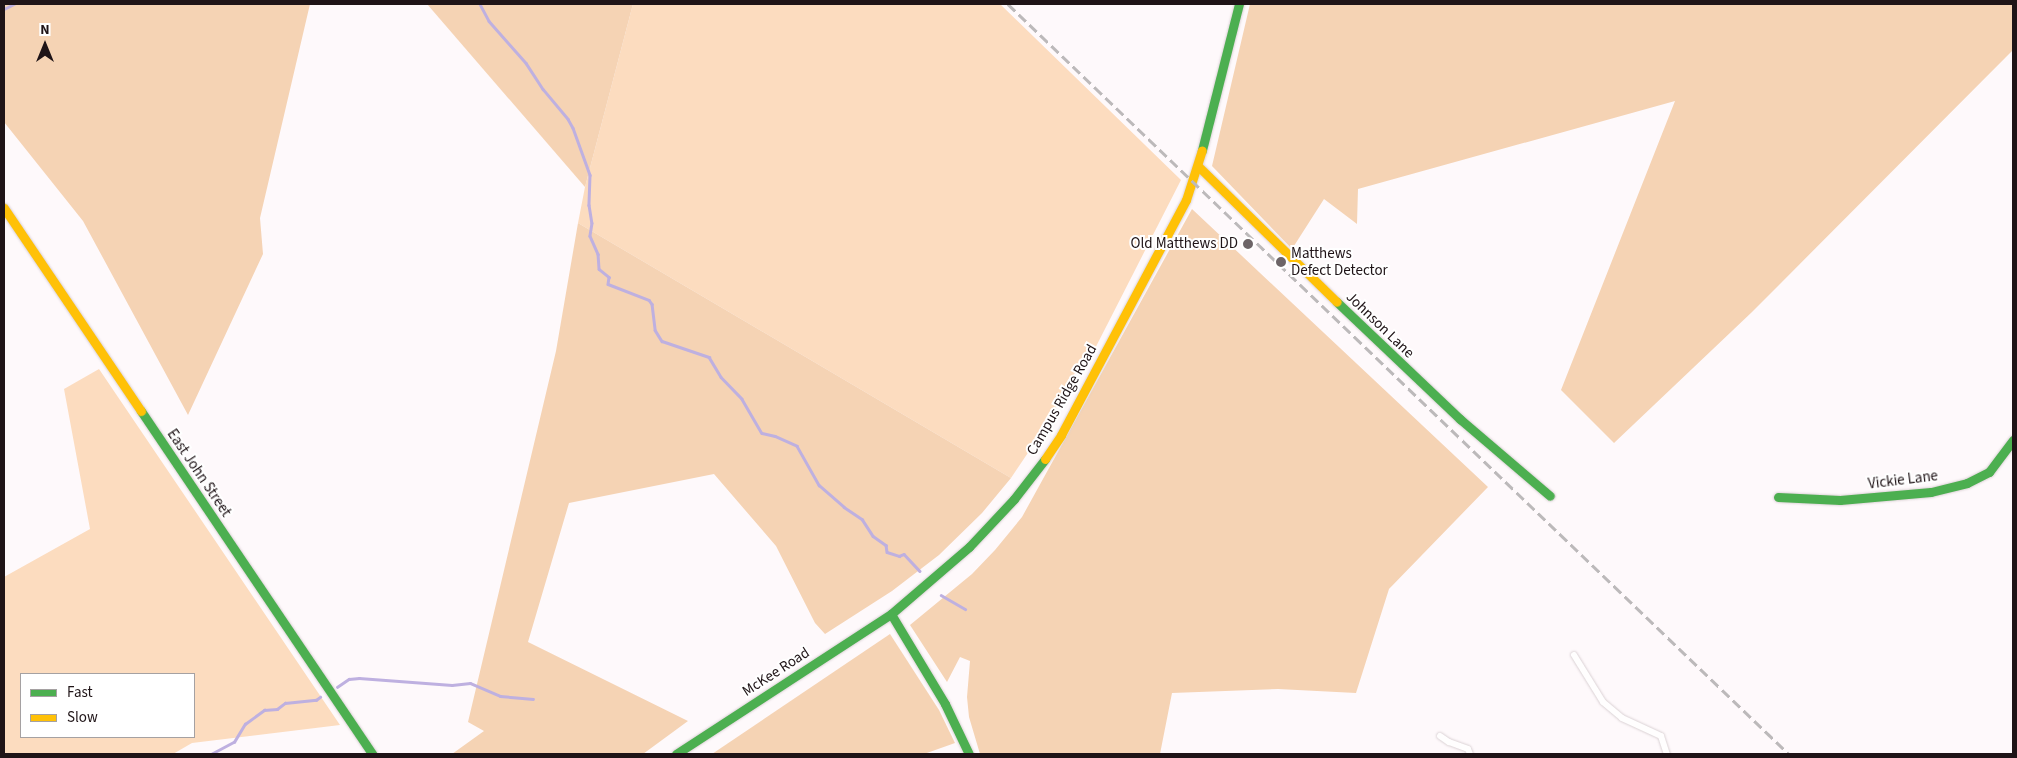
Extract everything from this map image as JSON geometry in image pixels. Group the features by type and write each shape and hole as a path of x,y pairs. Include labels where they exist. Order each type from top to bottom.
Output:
{"street":[{"name":"Campus Ridge Road","path":"891,614 937,576 985,531 1044,460 1060,435 1170,234 1186,200 1198,166 1239,4"},
{"name":"Johnson Lane","path":"1198,166 1387,351 1460,419 1550,496"},
{"name":"East John Street","path":"4,208 372,754"},
{"name":"Vickie Lane","path":"1778,497 1840,500 1932,492 1967,483 1988,472 2013,440"},
{"name":"McKee Road","path":"676,754 891,614"},
{"path":"891,614 945,704 969,754"},
{"path":"1574,656 1603,702 1622,718 1661,736 1667,754"},
{"path":"1440,736 1449,742 1468,749 1470,754"}],"shaded area":[{"path":"4,4 310,4 260,218 263,254 188,415 83,221 4,122"},
{"path":"427,4 633,4 585,187"},
{"path":"633,4 1000,4 1181,180 1082,374 1076,371 1044,429 1011,478 578,223 585,187"},
{"path":"1250,4 2013,4 2013,50 1752,312 1614,443 1561,390 1675,101 1358,189 1357,224 1324,199 1292,249 1212,166"},
{"path":"1192,209 1488,487 1389,589 1356,693 1278,689 1172,693 1160,754 980,754 969,717 967,697 970,661 960,657 947,682 910,625 972,574 1022,517"},
{"path":"578,223 1011,478 982,513 939,555 892,591 825,634 815,623 776,546 714,474 569,503 528,642 688,721 643,754 452,754 484,731 468,722 556,351"},
{"path":"99,369 340,725 192,743 173,754 4,754 4,577 90,529 64,389"},
{"path":"890,634 939,710 955,743 924,754 712,754"}],"waterway":[{"path":"4,9 14,4"},
{"path":"480,4 489,21 526,63 573,128 590,175 589,205 592,223 590,236 598,254 599,269 609,277 608,284 649,300 652,304 655,330 662,341 709,357 721,377 742,399 762,433 775,436 797,446 819,485 844,507 862,519 873,536 886,545 887,552 899,556 904,554 920,571"},
{"path":"941,595 965,609"},
{"path":"337,687 349,679 359,678 452,685 470,683 500,696 533,699"},
{"path":"211,754 234,742 245,724 264,710 277,709 285,703 316,700 320,697"}],"railway":[{"path":"1008,4 1789,754"}],"traffic: fast":[{"path":"1202,150 1239,4"},
{"path":"1337,302 1460,419 1550,496"},
{"path":"141,411 372,754"},
{"path":"1778,497 1840,500 1931,492 1967,483 1989,472 2013,440"},
{"path":"676,754 891,614 969,547 1014,499 1045,459"},
{"path":"891,614 945,704 969,754"}],"traffic: slow":[{"path":"1045,459 1061,435 1186,200 1202,150"},
{"path":"1198,166 1337,302"},
{"path":"4,208 141,411"}],"place":[{"name":"Old Matthews DD","path":"1248,244"},
{"name":"Matthews Defect Detector","path":"1281,262"}]}
